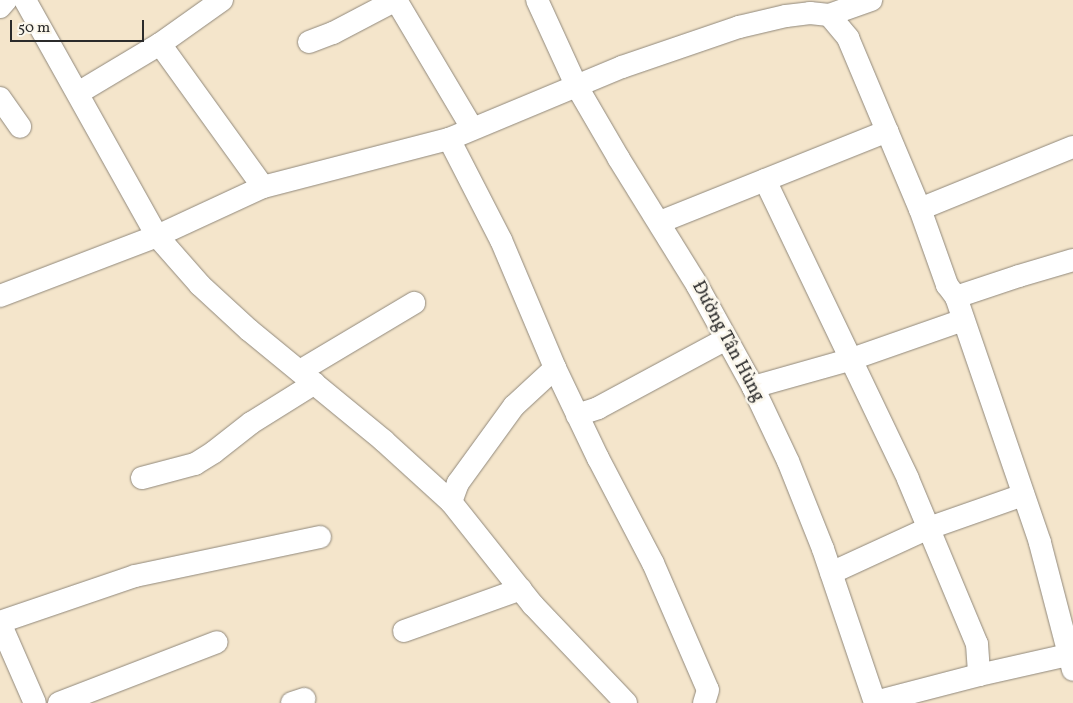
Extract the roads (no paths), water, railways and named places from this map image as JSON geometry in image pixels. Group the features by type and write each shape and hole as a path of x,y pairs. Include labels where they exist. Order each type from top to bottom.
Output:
{"street":[{"path":"0,6 6,0"},
{"path":"25,0 157,236 200,285 249,330 308,377 451,502 551,625 626,703"},
{"path":"78,93 160,44 222,0"},
{"path":"309,42 333,33 396,0 472,128"},
{"name":"Đường Tân Hùng","path":"537,0 576,85 618,159 660,222 726,339 788,461 831,573 875,703"},
{"path":"0,296 157,236 263,187 449,139 576,85 669,50 739,27 786,16 810,13 829,15 871,0"},
{"path":"829,15 848,38 920,209 947,285 956,297 1040,543 1071,663 979,675 875,703"},
{"path":"160,44 263,187"},
{"path":"0,98 20,127"},
{"path":"660,222 888,130"},
{"path":"449,139 501,240 554,368 657,572 708,690 704,703"},
{"path":"920,209 1073,148"},
{"path":"765,180 849,360 908,479 977,644 979,675"},
{"path":"956,297 1073,260"},
{"path":"142,478 176,471 195,464 214,452 308,377 414,303"},
{"path":"752,387 849,360 963,320"},
{"path":"577,415 598,408 726,339"},
{"path":"451,502 458,483 514,406 554,368"},
{"path":"831,573 929,528 1023,495"},
{"path":"35,703 0,622 135,576 320,537"},
{"path":"404,631 521,590"},
{"path":"59,703 217,642"}]}
